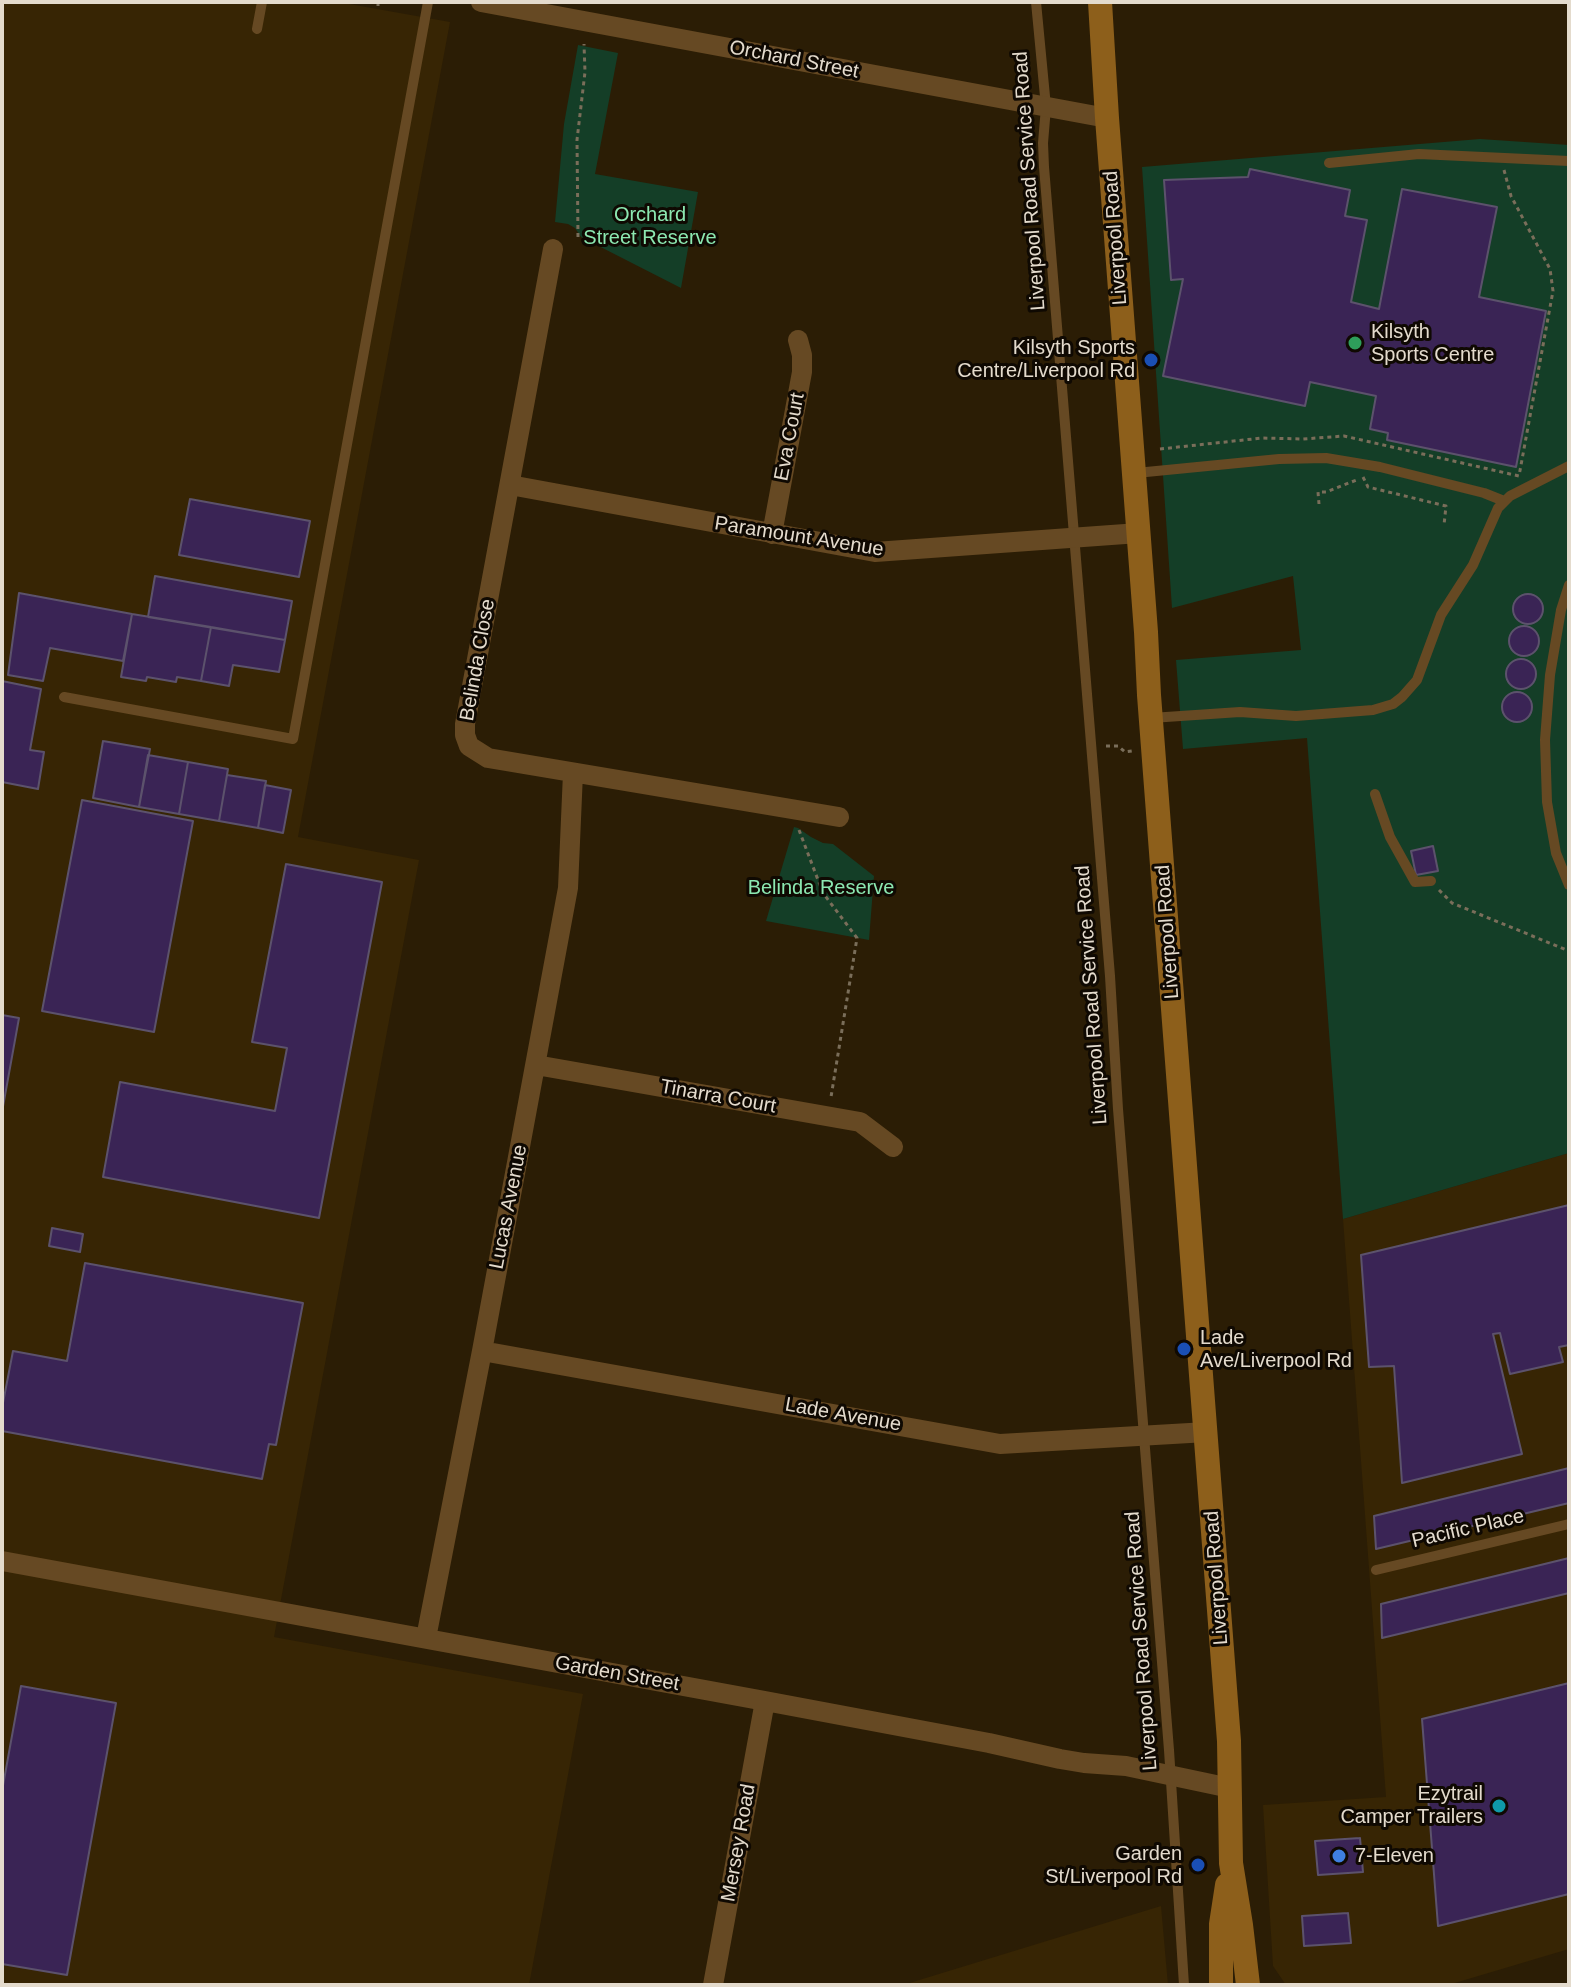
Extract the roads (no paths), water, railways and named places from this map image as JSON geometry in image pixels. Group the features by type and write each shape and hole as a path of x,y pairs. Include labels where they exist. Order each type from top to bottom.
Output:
{"main road":[{"name":"Liverpool Road","path":"1100,2 1229,1741 1231,1863 1248,1985"},
{"name":"Liverpool Road","path":"1221,1985 1221,1924 1231,1863"}],"street":[{"name":"Orchard Street","path":"481,2 1107,118"},
{"name":"Belinda Close","path":"553,249 465,724 469,746 488,758 839,817"},
{"name":"Eva Court","path":"772,534 802,372 798,340"},
{"name":"Paramount Avenue","path":"510,485 885,553 1139,533"},
{"name":"Lucas Avenue","path":"426,1638 568,888 573,773"},
{"name":"Tinarra Court","path":"536,1065 860,1122 893,1147"},
{"name":"Lade Avenue","path":"482,1351 1000,1444 1207,1432"},
{"name":"Garden Street","path":"2,1561 765,1701 1060,1759 1126,1766 1230,1788"},
{"name":"Mersey Road","path":"713,1985 765,1701"}],"lane":[{"path":"257,29 262,2"},
{"path":"64,697 293,739 428,2"},
{"name":"Liverpool Road Service Road","path":"1036,2 1046,107 1044,167 1171,1776 1184,1985"},
{"path":"1329,163 1419,154 1569,161"},
{"path":"1134,473 1301,458 1345,460 1484,493 1504,501"},
{"path":"1151,718 1240,712 1296,716 1373,710 1393,704 1417,680 1441,615 1473,565 1498,508 1504,501 1569,466"},
{"path":"1569,585 1561,610 1550,675 1545,740 1547,802 1556,853 1569,885"},
{"path":"1375,794 1390,837 1415,882 1431,881"},
{"name":"Pacific Place","path":"1376,1570 1569,1524"}],"place":[{"name":"Kilsyth Sports Centre","path":"1355,343"},
{"name":"Kilsyth Sports Centre/Liverpool Rd","path":"1151,360"},
{"name":"Lade Ave/Liverpool Rd","path":"1184,1349"},
{"name":"Ezytrail Camper Trailers","path":"1499,1806"},
{"name":"7-Eleven","path":"1339,1856"},
{"name":"Garden St/Liverpool Rd","path":"1198,1865"}],"park label":[{"name":"Orchard Street Reserve","path":"650,226"},
{"name":"Belinda Reserve","path":"821,888"}]}
